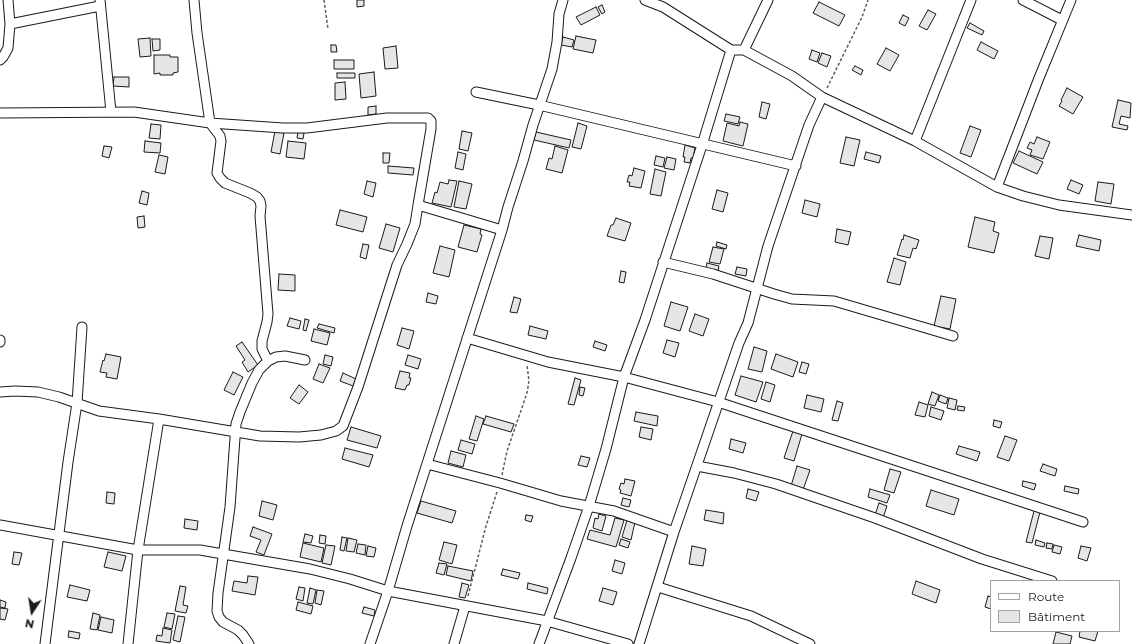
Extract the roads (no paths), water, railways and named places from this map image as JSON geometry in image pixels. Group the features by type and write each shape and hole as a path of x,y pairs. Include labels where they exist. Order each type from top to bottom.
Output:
{"street":[{"path":"0,60 8,48 10,24 8,0"},
{"path":"194,0 197,33 210,123 220,136 221,141 217,173 220,178 230,186 250,193 257,197 260,201 268,314 262,341 262,350 268,361"},
{"path":"370,644 502,230 539,105 552,69 557,42 559,14 563,0"},
{"path":"645,0 664,4 731,50 744,50 792,76 822,97 915,141 997,186 1023,196 1059,205 1132,215"},
{"path":"744,50 768,0"},
{"path":"915,141 971,0"},
{"path":"1023,0 1062,20"},
{"path":"997,186 1071,0"},
{"path":"10,24 100,3 111,112"},
{"path":"539,644 589,506 606,449 624,377 702,145 731,50"},
{"path":"476,92 539,105 702,145 796,166"},
{"path":"639,644 674,532 718,402 739,343 748,323 756,287 768,246 809,125 822,97"},
{"path":"0,114 134,112 210,123 283,128 307,128 387,118 428,118 431,121 431,129 415,224 397,266 358,387 343,426 336,431 299,437 260,436 235,433 160,419 99,411 38,392 0,392"},
{"path":"418,205 502,230"},
{"path":"663,262 713,274 792,299 834,301 954,336"},
{"path":"44,644 77,403 82,327"},
{"path":"467,338 548,362 624,377 718,402 1083,522"},
{"path":"248,644 238,630 224,622 219,617 218,611 218,593 225,553 230,507 235,433 245,397 259,370 268,361 276,357 286,356 305,360"},
{"path":"128,644 138,550 160,419"},
{"path":"427,464 561,501 614,511 644,520 674,532"},
{"path":"697,466 734,473 776,484 875,518 982,559 1049,580"},
{"path":"0,525 138,550 200,550 225,553 310,569 350,579 388,591 547,621 628,644"},
{"path":"658,587 751,616 810,644"},
{"path":"454,644 465,606"}]}
